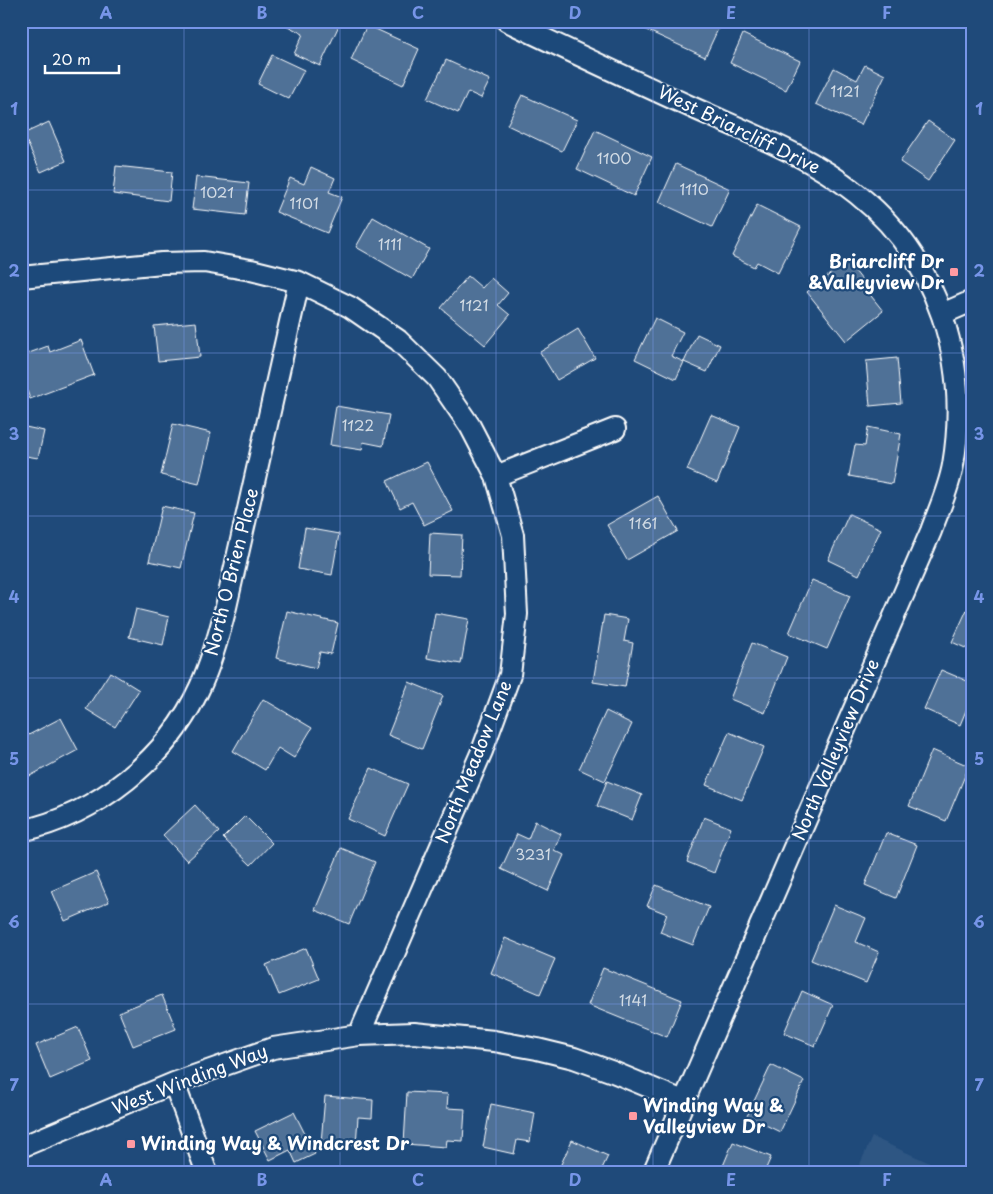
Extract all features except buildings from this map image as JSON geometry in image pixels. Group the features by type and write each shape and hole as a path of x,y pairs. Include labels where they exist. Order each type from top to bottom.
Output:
{"street":[{"name":"West Briarcliff Drive","path":"507,21 780,147 829,174 857,194 880,215 904,244 928,281 942,314"},
{"name":"North Meadow Lane","path":"21,277 162,263 204,262 251,270 299,282 350,307 398,340 437,378 470,426 496,476 513,536 517,614 510,675 482,751 359,1035"},
{"name":"North O Brien Place","path":"21,831 36,828 63,818 96,801 141,768 165,743 183,718 200,688 215,651 226,607 299,282"},
{"path":"942,314 972,301"},
{"name":"North Valleyview Drive","path":"653,1173 931,531 947,490 953,467 958,394 955,362 942,314"},
{"path":"496,476 615,429"},
{"name":"West Winding Way","path":"21,1147 174,1083 273,1048 359,1035 432,1034 494,1041 537,1049 574,1058 684,1101"},
{"path":"174,1083 207,1173"}],"shaded area":[{"path":"872,1137 952,1173 856,1173"}],"place":[{"name":"Briarcliff Dr &Valleyview Dr","path":"954,272"},
{"name":"Winding Way & Valleyview Dr","path":"633,1116"},
{"name":"Winding Way & Windcrest Dr","path":"131,1144"}]}
